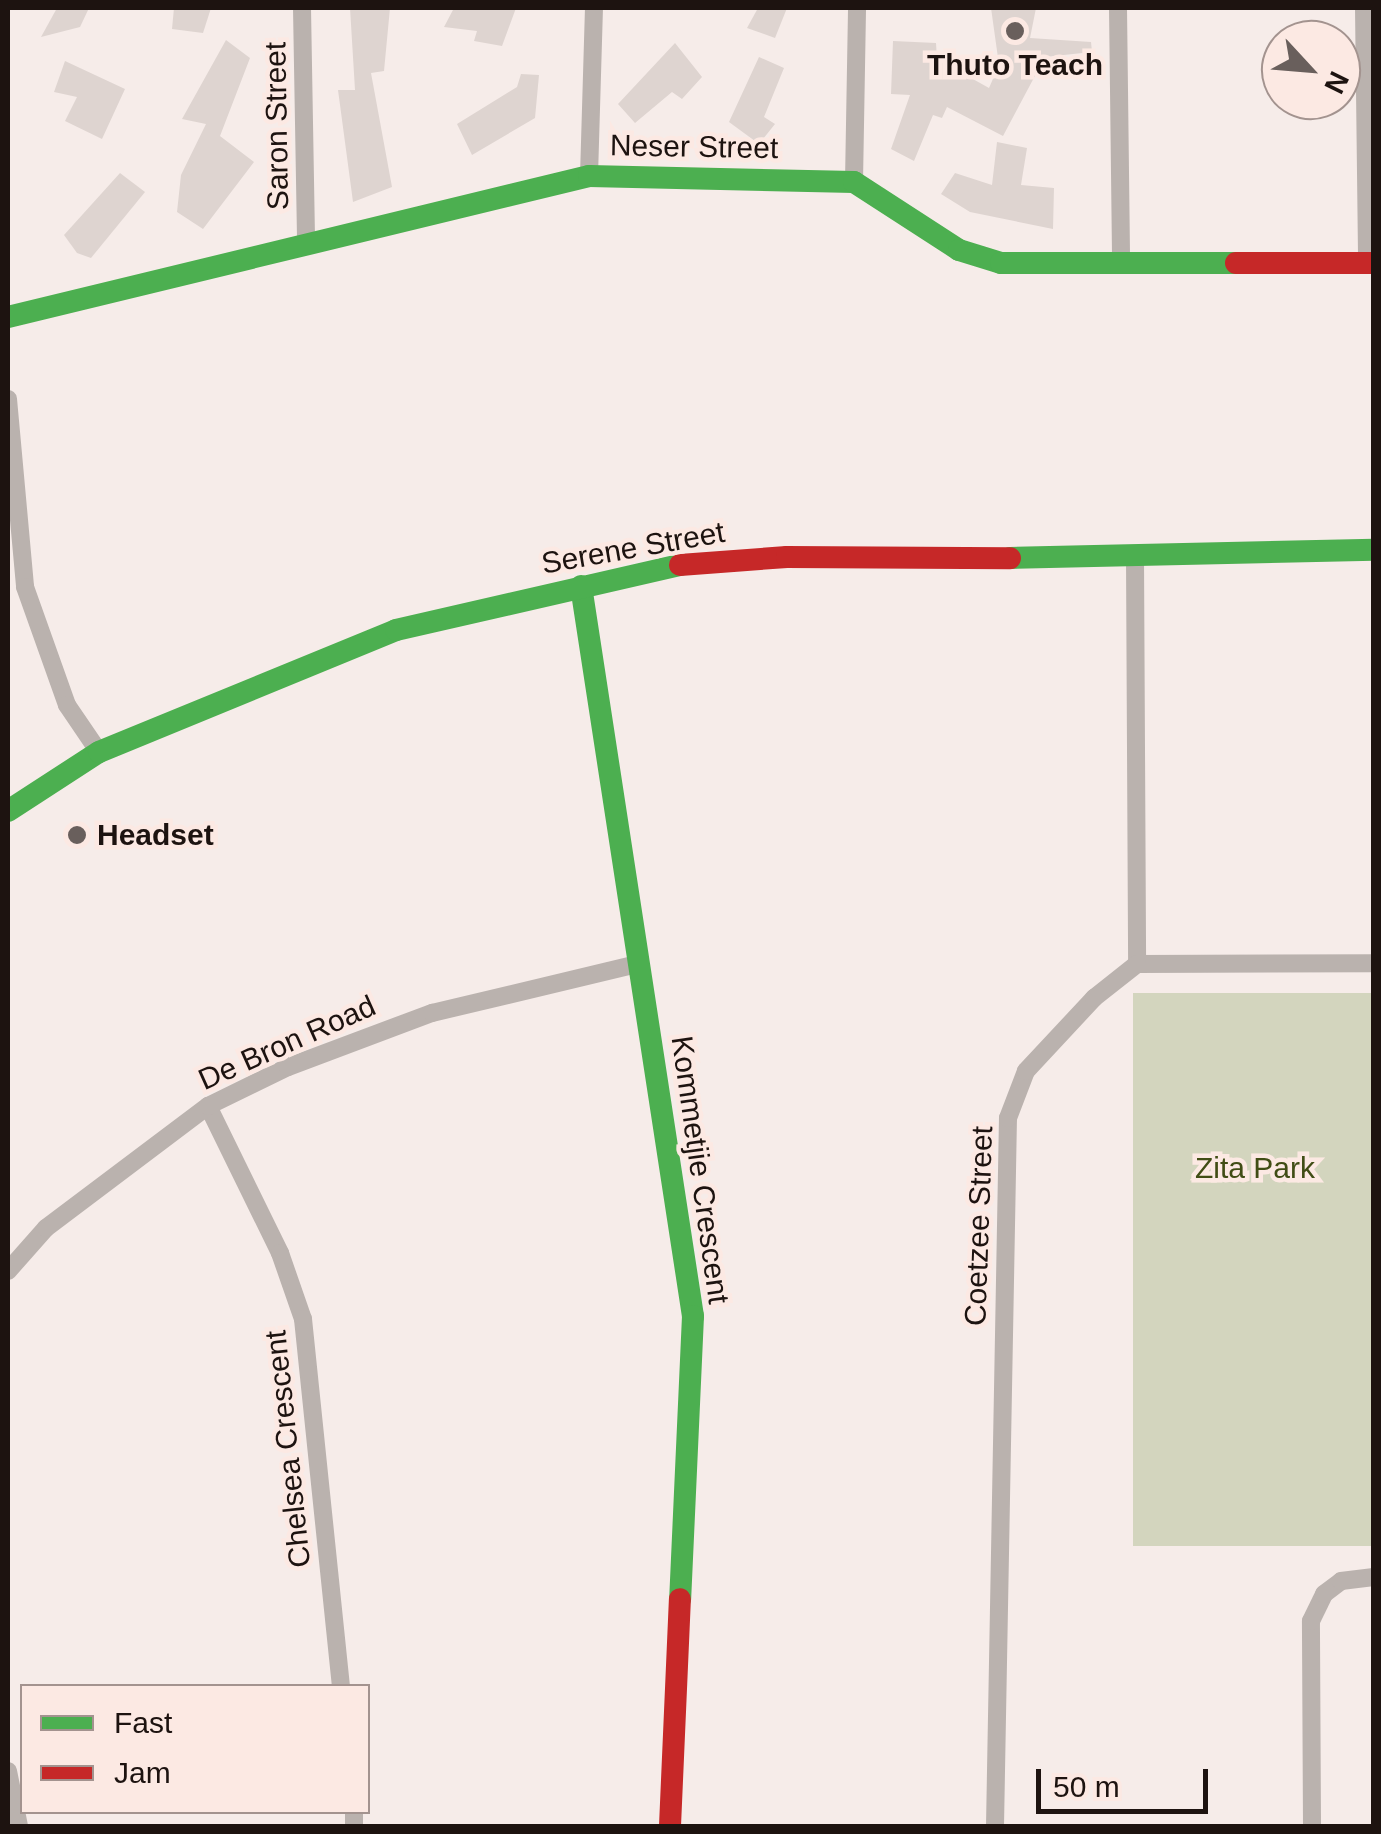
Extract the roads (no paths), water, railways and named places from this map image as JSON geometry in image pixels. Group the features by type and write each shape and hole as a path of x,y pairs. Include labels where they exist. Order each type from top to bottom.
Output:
{"street":[{"name":"Saron Street","path":"302,8 306,243"},
{"path":"588,176 594,8"},
{"path":"857,8 854,182 960,250 987,260 1121,264 1370,263 1364,8"},
{"path":"1118,8 1121,264"},
{"name":"Neser Street","path":"8,317 588,176 854,182"},
{"path":"8,400 25,587 67,705 99,752"},
{"name":"Serene Street","path":"8,811 99,752 396,630 581,586 737,559 1135,558 1374,550"},
{"path":"1135,558 1138,964 1374,964"},
{"name":"Kommetjie Crescent","path":"581,586 693,1316 670,1826"},
{"name":"De Bron Road","path":"8,1271 46,1228 208,1106 385,1028 638,964"},
{"name":"Coetzee Street","path":"995,1826 1008,1118 1026,1071 1094,998 1138,964"},
{"name":"Chelsea Crescent","path":"208,1106 280,1253 304,1319 342,1684"},
{"path":"1312,1826 1311,1621 1324,1594 1364,1577"},
{"path":"8,1771 19,1826"}],"place":[{"name":"Thuto Teach","path":"1015,31"},
{"name":"Headset","path":"77,835"}],"park label":[{"name":"Zita Park","path":"1255,1168"}]}
